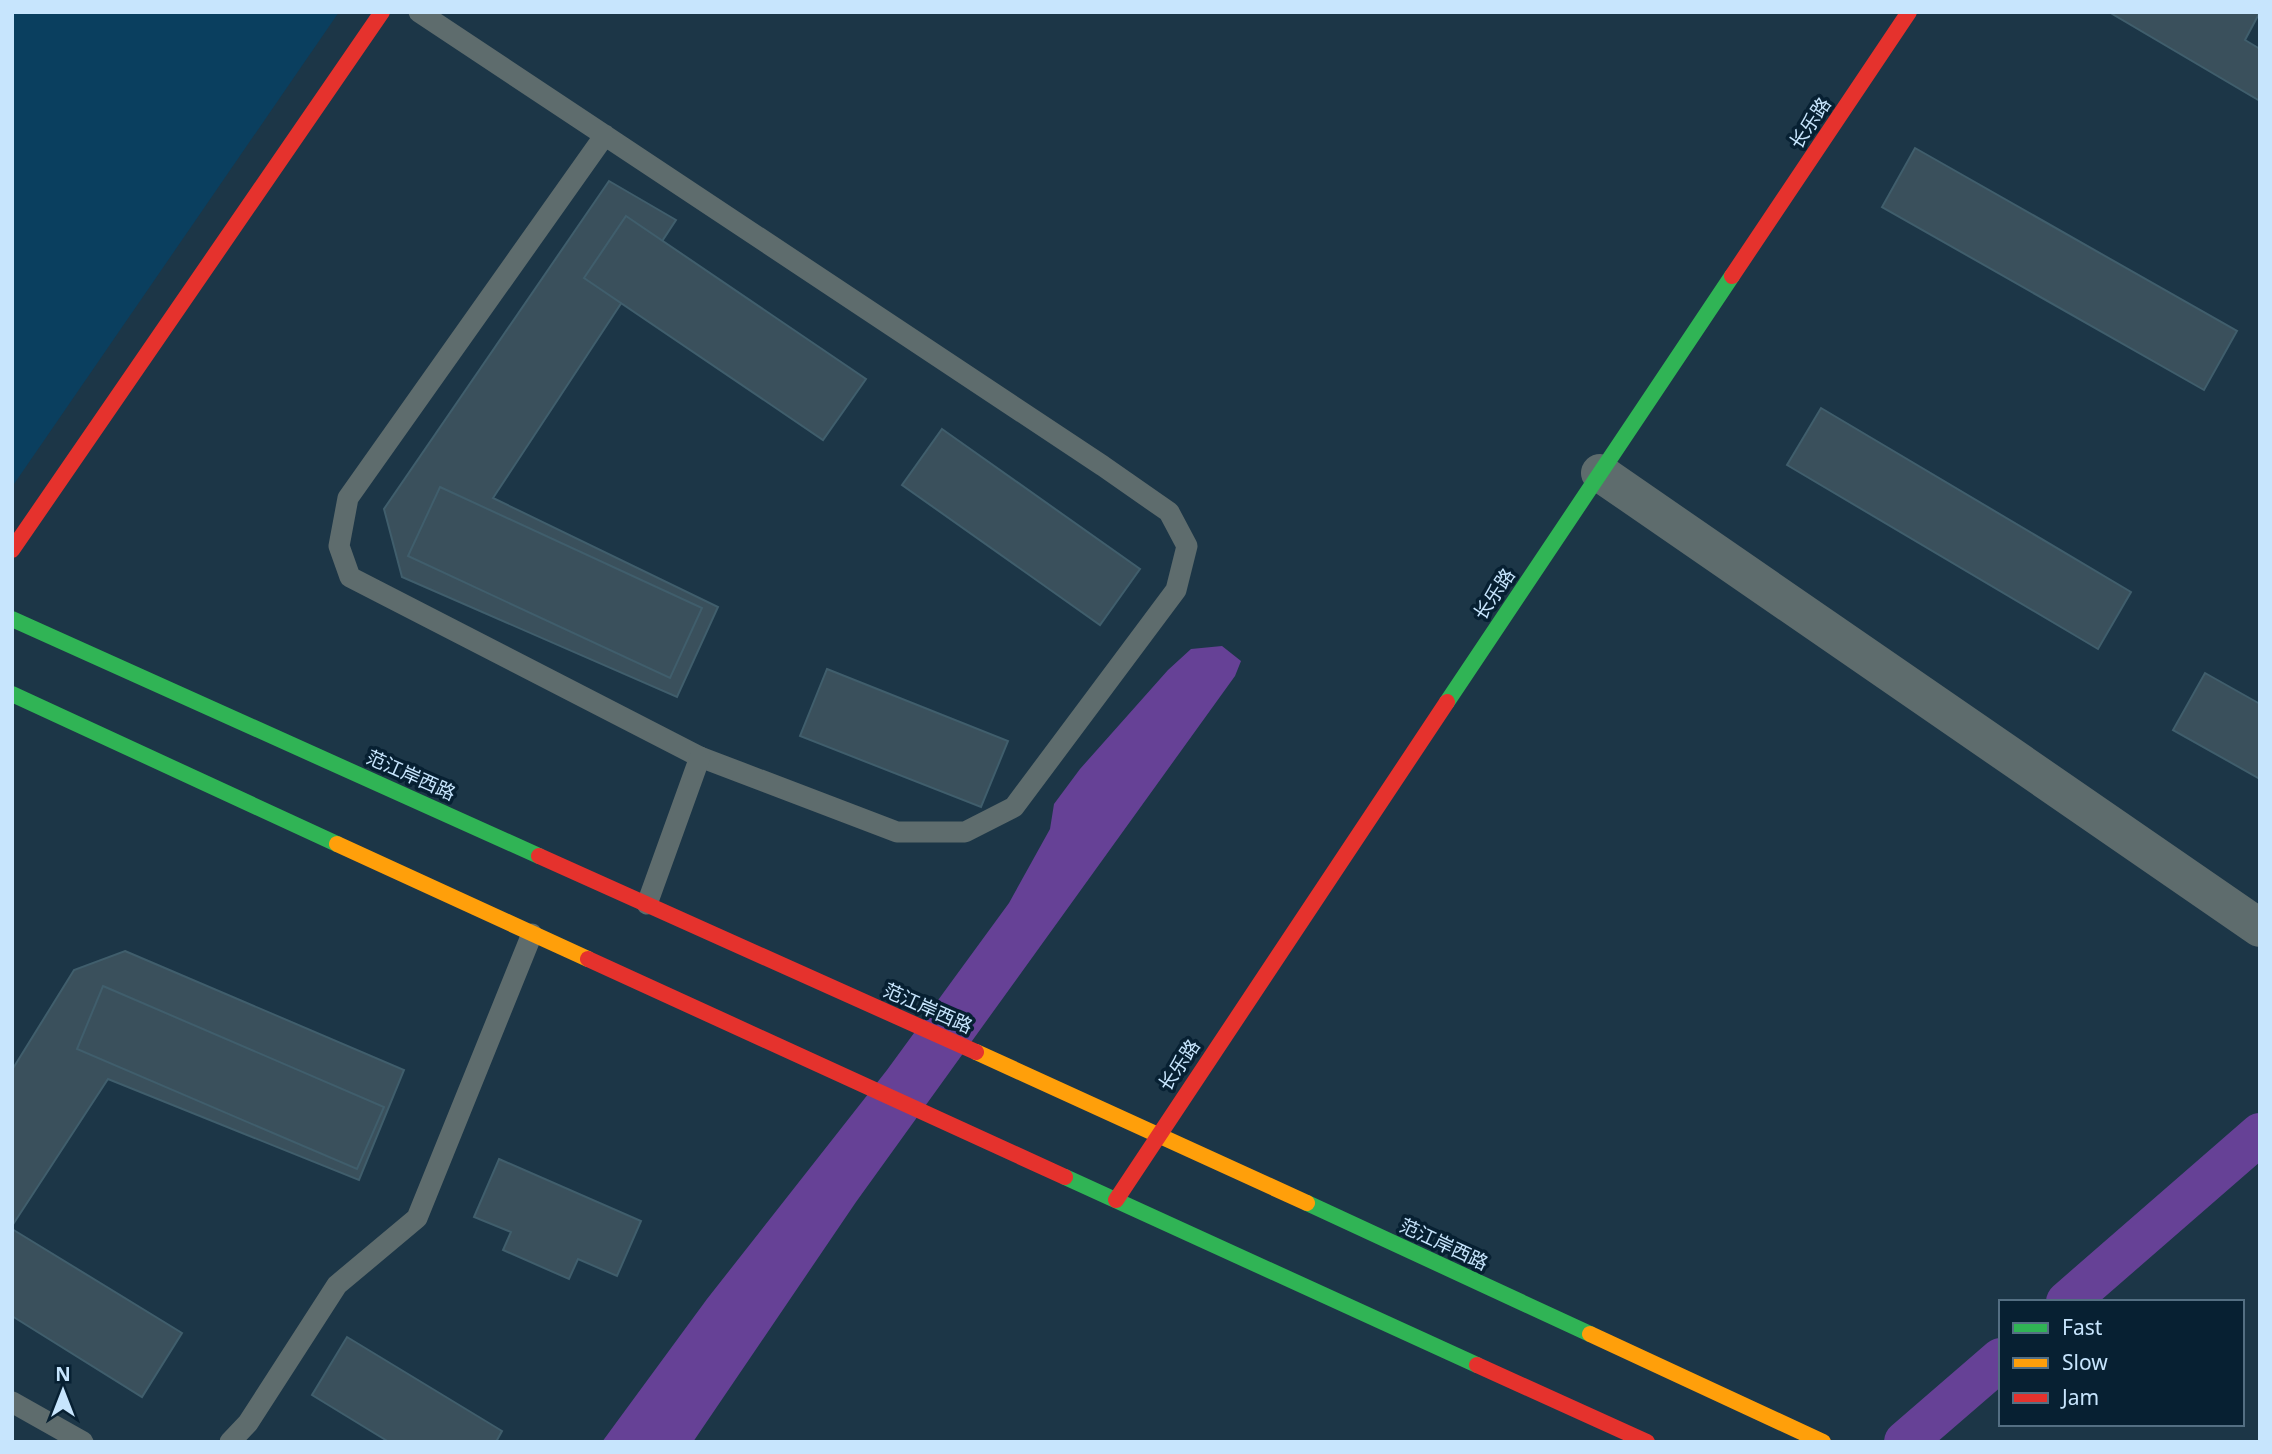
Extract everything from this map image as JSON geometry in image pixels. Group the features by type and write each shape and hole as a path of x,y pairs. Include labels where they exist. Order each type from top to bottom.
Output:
{"street":[{"path":"12,550 382,12"},
{"name":"长乐路","path":"1116,1200 1909,12"},
{"path":"1600,473 2260,928"},
{"name":"范江岸西路","path":"12,619 1158,1134 1823,1442"},
{"path":"12,694 1647,1442"}],"lane":[{"path":"419,12 605,135 1169,512 1187,546 1176,590 1014,807 965,832 897,832 700,757 350,578 339,546 348,498 605,135"},
{"path":"647,904 700,757"},
{"path":"230,1442 248,1423 337,1285 417,1218 532,934"},
{"path":"12,1402 83,1442"}],"shaded area":[{"path":"12,12 339,12 12,487"},
{"path":"1222,646 1241,661 1235,676 856,1202 693,1442 602,1442 707,1299 887,1070 1009,903 1050,829 1054,804 1080,769 1168,670 1191,649"}],"building":[{"path":"2109,12 2260,12 2245,40 2260,49 2260,101"},
{"path":"1915,148 2237,331 2204,390 1882,207"},
{"path":"609,181 676,220 493,498 718,607 677,697 402,577 384,509"},
{"path":"626,216 866,379 823,440 584,278"},
{"path":"1821,408 2131,592 2098,649 1787,465"},
{"path":"942,429 1140,569 1100,625 902,485"},
{"path":"440,487 702,608 670,678 408,556"},
{"path":"827,669 1008,741 981,807 800,736"},
{"path":"2205,673 2260,704 2260,779 2173,730"},
{"path":"125,951 404,1070 359,1180 108,1079 12,1226 12,1070 74,970"},
{"path":"103,986 384,1107 357,1169 77,1049"},
{"path":"499,1159 641,1221 617,1276 578,1259 569,1279 503,1250 511,1232 474,1217"},
{"path":"12,1229 182,1333 142,1397 12,1316"},
{"path":"347,1337 502,1431 496,1442 389,1442 312,1395"}],"waterway":[{"path":"2069,1300 2260,1134"},
{"path":"1905,1442 1999,1361"}],"traffic: fast":[{"path":"1447,702 1732,276"},
{"path":"12,619 539,856"},
{"path":"12,694 337,844"},
{"path":"1065,1177 1477,1365"},
{"path":"1307,1203 1590,1334"}],"traffic: slow":[{"path":"337,844 588,959"},
{"path":"976,1052 1307,1203"},
{"path":"1590,1334 1823,1442"}],"traffic: jam":[{"path":"12,550 382,12"},
{"path":"1732,276 1909,12"},
{"path":"1116,1200 1447,702"},
{"path":"539,856 976,1052"},
{"path":"588,959 1065,1177"},
{"path":"1477,1365 1647,1442"}]}
